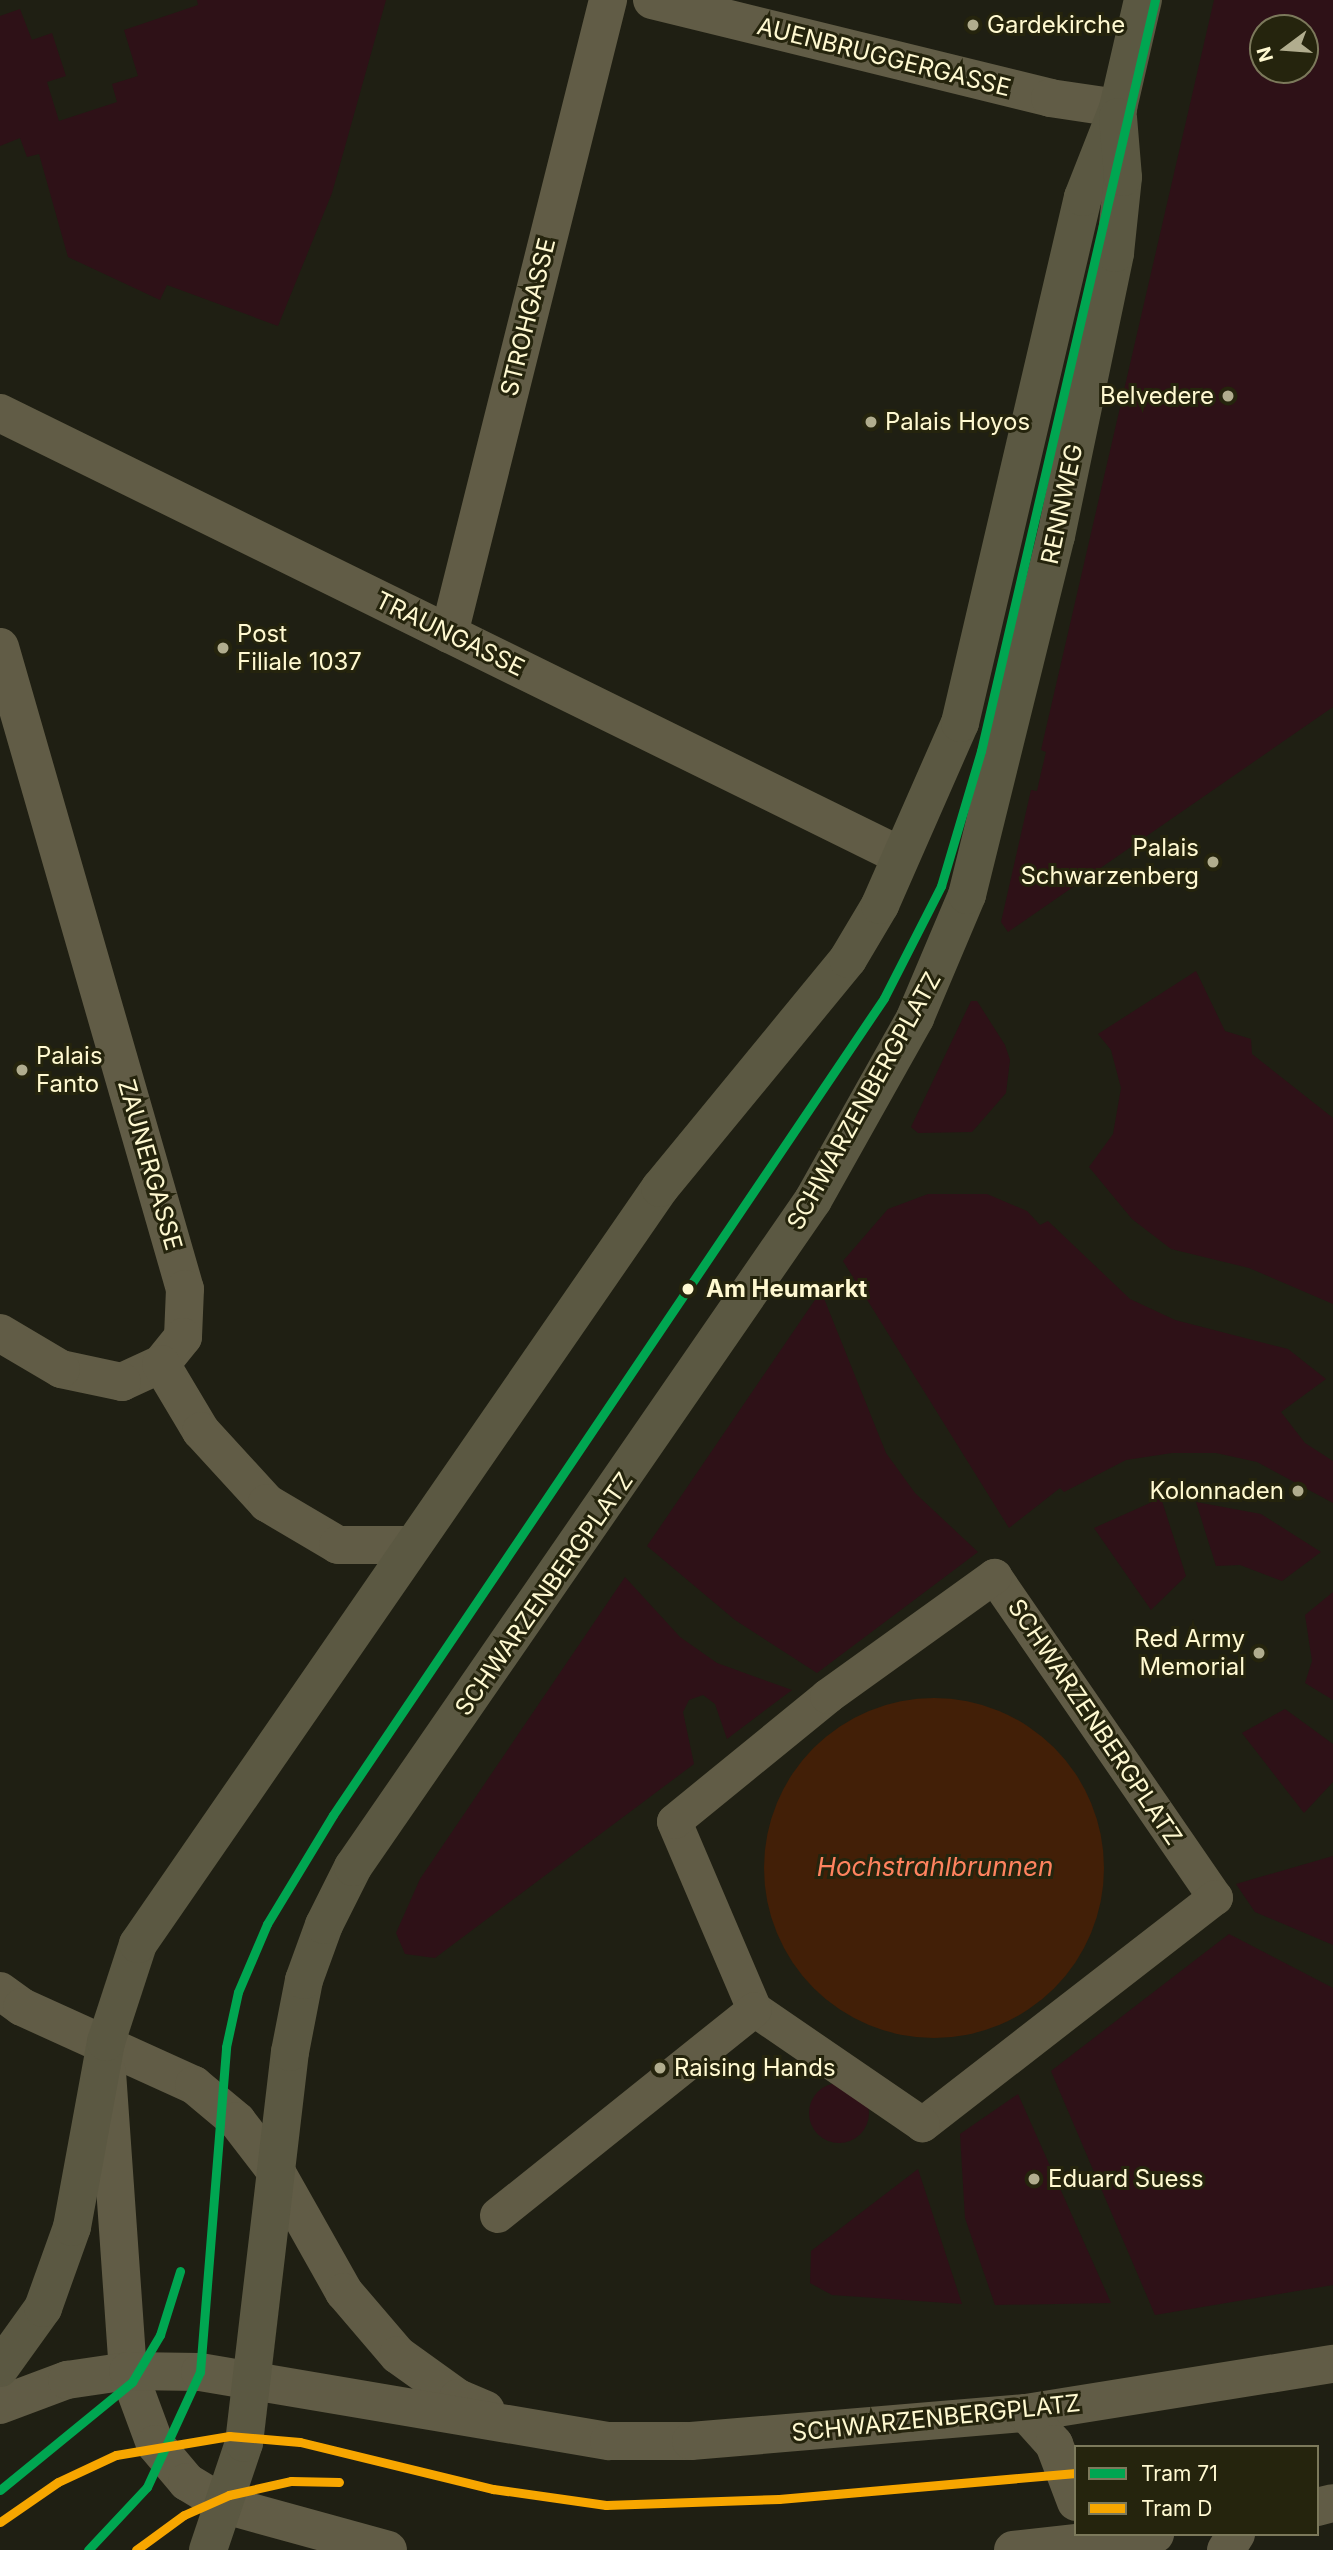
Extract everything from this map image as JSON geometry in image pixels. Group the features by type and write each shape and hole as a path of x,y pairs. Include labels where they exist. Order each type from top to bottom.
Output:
{"main road":[{"name":"RENNWEG","path":"899,855 960,723 1083,197 1118,108 1143,0"},
{"name":"RENNWEG","path":"967,895 1056,536 1115,253 1123,177 1118,108"},
{"path":"0,2368 43,2308 72,2227 106,2042 138,1944 408,1545 478,1456 660,1188 848,959 899,855"},
{"name":"SCHWARZENBERGPLATZ","path":"208,2550 244,2444 304,1980 353,1867 813,1200 915,1018 967,895"}],"street":[{"name":"STROHGASSE","path":"449,634 608,0"},
{"name":"AUENBRUGGERGASSE","path":"652,0 1050,98 1118,108"},
{"name":"TRAUNGASSE","path":"0,412 899,855"},
{"name":"ZAUNERGASSE","path":"0,647 186,1289 183,1338 161,1364"},
{"path":"0,1333 61,1369 122,1382 161,1364 201,1431 267,1503 338,1545 408,1545"},
{"name":"SCHWARZENBERGPLATZ","path":"995,1576 1215,1897 922,2124 754,2008 674,1821 827,1696 995,1576"},
{"path":"0,1991 22,2007 106,2042 128,2371 140,2416 159,2451 187,2482 225,2505 388,2550"},
{"path":"497,2215 754,2008"},
{"name":"SCHWARZENBERGPLATZ","path":"106,2042 194,2085 237,2121 277,2173 344,2292 398,2355 458,2398 537,2430"},
{"name":"SCHWARZENBERGPLATZ","path":"0,2404 66,2380 128,2371 253,2378 609,2441 691,2441 1026,2413 1333,2364"},
{"path":"1026,2413 1054,2444 1074,2497"},
{"path":"1013,2550 1139,2536"}],"shaded area":[{"path":"197,0 386,0 332,193 278,326 167,285 160,300 68,257 39,154 27,157 20,138 0,146 0,16 20,9 32,40 52,33 66,76 47,82 59,121 117,102 112,84 138,76 124,30 198,5"},
{"name":"Belvedere","path":"1214,0 1333,0 1333,707 1008,932 1001,922 1031,790 1037,791 1046,752 1041,750"},
{"path":"1196,971 1225,1031 1251,1039 1252,1054 1333,1118 1333,1304 1249,1268 1171,1249 1132,1219 1089,1167 1113,1134 1121,1088 1111,1050 1098,1034"},
{"path":"971,1001 977,1001 1005,1045 1010,1060 1006,1093 972,1132 918,1133 911,1127"},
{"path":"928,1194 987,1194 1027,1211 1040,1225 1048,1221 1130,1299 1175,1320 1288,1349 1326,1379 1281,1412 1305,1443 1333,1461 1333,1503 1257,1462 1216,1453 1172,1453 1126,1460 1064,1492 1060,1488 1009,1528 843,1261 888,1209"},
{"path":"821,1291 886,1453 915,1493 978,1552 817,1673 735,1620 647,1546"},
{"path":"1161,1498 1186,1576 1151,1610 1094,1528"},
{"path":"1196,1502 1261,1514 1321,1552 1282,1581 1240,1565 1216,1566"},
{"path":"625,1577 680,1637 717,1663 792,1690 727,1739 715,1704 703,1695 689,1700 683,1712 694,1764 435,1958 405,1954 396,1933 420,1879"},
{"path":"1333,1592 1333,1700 1305,1683 1312,1661 1305,1615"},
{"path":"1285,1709 1333,1744 1333,1782 1304,1813 1242,1733"},
{"path":"1333,1856 1333,1945 1255,1912 1236,1884"},
{"path":"1229,1934 1333,1988 1333,2285 1155,2315 1051,2071"},
{"path":"839,2083 856,2088 864,2096 869,2113 864,2130 856,2138 839,2143 822,2138 814,2130 809,2113 814,2096 822,2088"},
{"path":"1018,2094 1111,2303 995,2305 965,2218 960,2134"},
{"path":"918,2169 962,2304 832,2295 810,2283 811,2251"}],"water":[{"name":"Hochstrahlbrunnen","path":"934,1698 967,1701 999,1711 1028,1727 1054,1748 1075,1774 1091,1803 1101,1835 1104,1868 1101,1901 1091,1933 1075,1962 1054,1988 1028,2009 999,2025 967,2035 934,2038 901,2035 869,2025 840,2009 814,1988 793,1962 777,1933 767,1901 764,1868 767,1835 777,1803 793,1774 814,1748 840,1727 869,1711 901,1701"}],"tram line":[{"name":"71","path":"88,2550 147,2487 200,2372 226,2047 238,1992 267,1924 333,1815 884,998 941,886 981,751 1155,0"},
{"name":"71","path":"0,2490 132,2382 160,2335 180,2271"},
{"name":"D","path":"0,2522 58,2482 116,2455 229,2436 300,2442 493,2489 606,2505 779,2499 1074,2473"},
{"name":"D","path":"136,2550 184,2515 229,2495 291,2481 339,2482"}],"place":[{"name":"Gardekirche","path":"973,25"},
{"name":"Belvedere","path":"1228,396"},
{"name":"Palais Hoyos","path":"871,422"},
{"name":"Post Filiale 1037","path":"223,648"},
{"name":"Palais Schwarzenberg","path":"1213,862"},
{"name":"Palais Fanto","path":"22,1070"},
{"name":"Am Heumarkt","path":"688,1289"},
{"name":"Kolonnaden","path":"1298,1491"},
{"name":"Red Army Memorial","path":"1259,1653"},
{"name":"Raising Hands","path":"660,2068"},
{"name":"Eduard Suess","path":"1034,2179"}]}
